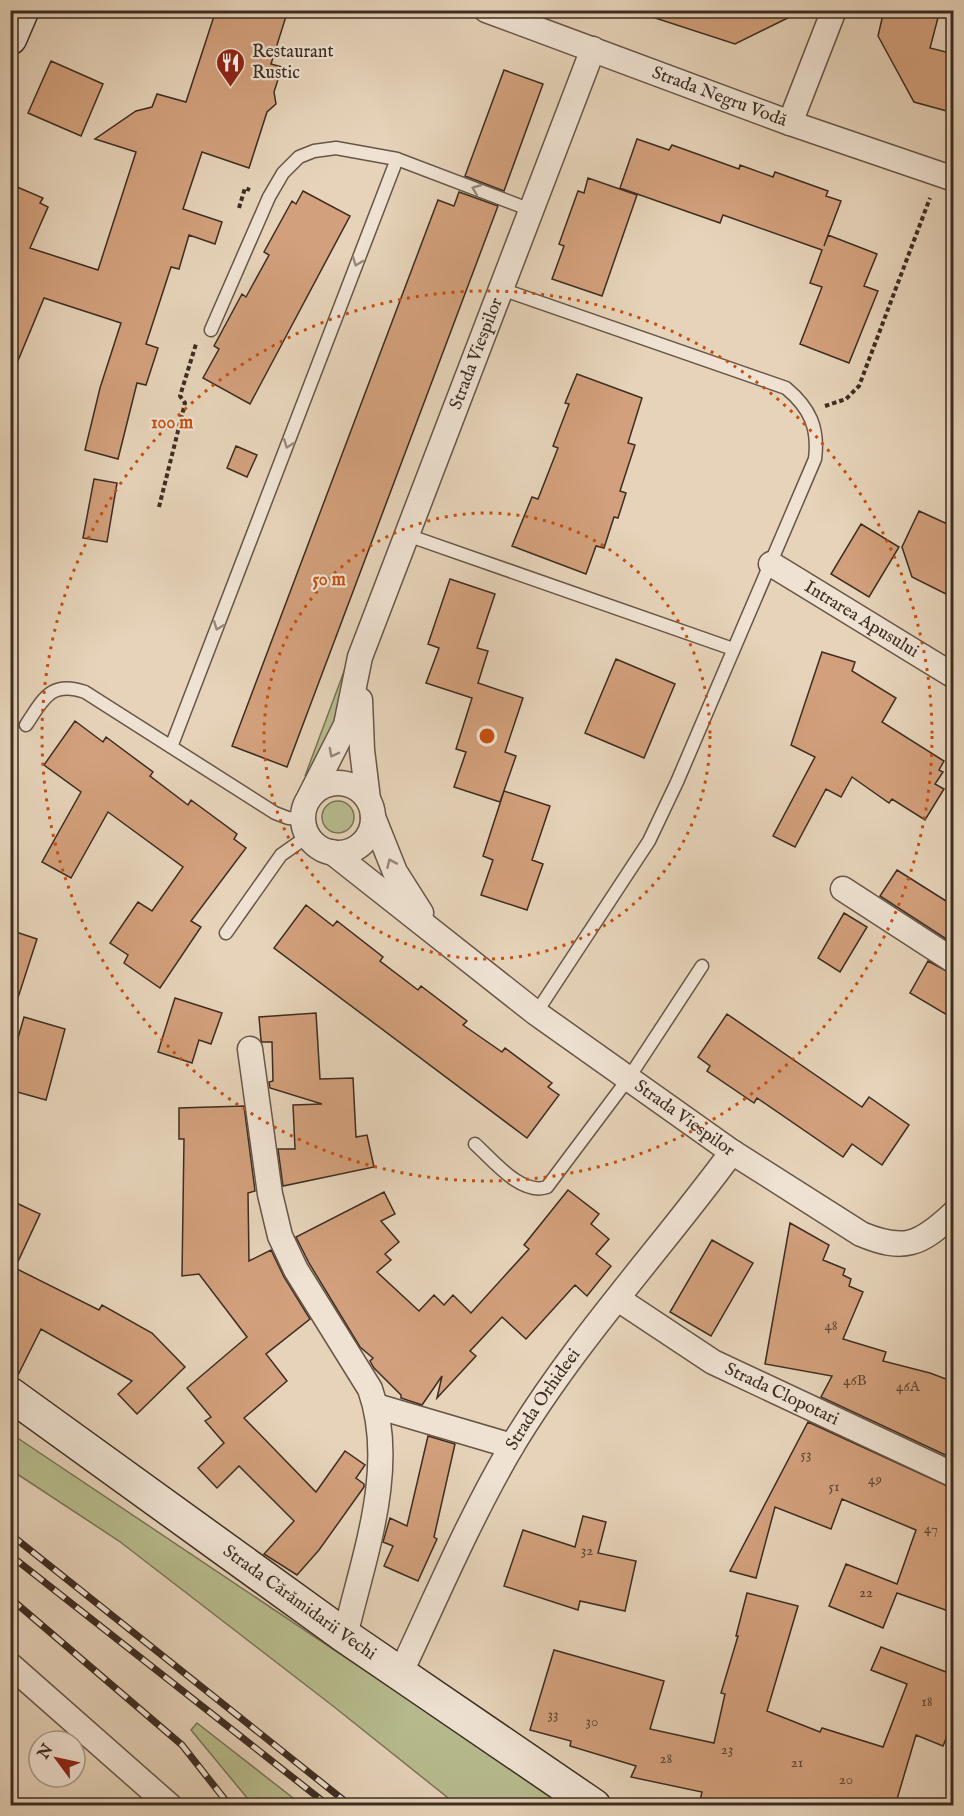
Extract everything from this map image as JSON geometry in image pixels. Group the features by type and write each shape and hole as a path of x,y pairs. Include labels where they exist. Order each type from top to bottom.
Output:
{"street":[{"path":"10,38 22,10"},
{"name":"Strada Negru Vodă","path":"486,10 790,123 946,177"},
{"path":"790,123 834,10"},
{"name":"Strada Viespilor","path":"310,796 346,725 360,657 593,49"},
{"name":"Intrarea Apusului","path":"771,564 954,676"},
{"name":"Strada Viespilor","path":"360,657 361,740 371,808 395,872 433,930"},
{"path":"343,783 360,790 371,808 372,829 361,844 345,852 332,852 316,846 305,827 305,807 310,796 325,785 343,783"},
{"name":"Strada Viespilor","path":"332,852 536,1013 732,1152 861,1234 884,1243 906,1245 928,1235 954,1213"},
{"path":"843,889 954,961"},
{"path":"250,1049 270,1194 279,1236 296,1270 370,1389 376,1406 380,1450 377,1496 345,1636"},
{"name":"Strada Orhideei","path":"400,1674 461,1544 512,1446 554,1384 732,1152"},
{"name":"Strada Clopotari","path":"618,1299 713,1362 954,1475"},
{"name":"Strada Cărămidarii Vechi","path":"10,1394 345,1636 594,1806"},
{"path":"376,1406 512,1446"},
{"path":"10,1665 170,1806"}],"lane":[{"path":"211,330 269,197 283,173 299,157 314,151 336,148 397,159 531,210"},
{"path":"171,747 397,159"},
{"path":"501,289 786,388 802,402 814,426 817,442 814,459 771,564 677,782 649,841 536,1013"},
{"path":"407,535 733,649"},
{"path":"27,725 43,700 52,692 63,687 85,692 275,813 305,827 281,855 226,933"},
{"path":"474,1144 524,1186 537,1191 547,1187 628,1079 702,966"}],"path":[{"path":"819,408 846,399 859,386 946,177"}],"green space":[{"path":"349,658 339,715 321,753 305,776"},
{"path":"338,801 349,806 354,817 349,828 338,833 327,828 322,817 327,806"},
{"path":"10,1433 566,1805 457,1805 119,1541 11,1470"},
{"path":"197,1723 302,1805 253,1805 191,1730"}],"building":[{"path":"216,10 288,10 271,64 282,67 274,92 276,104 267,112 249,168 202,152 183,209 222,222 215,244 189,235 179,269 171,267 146,344 158,348 146,385 137,383 118,459 85,450 100,388 121,323 44,298 10,380 10,184 43,198 40,203 48,207 30,248 98,270 136,152 95,139 136,111 152,107 157,94 186,102"},
{"path":"650,10 804,10 735,44 649,16"},
{"path":"884,10 940,10 930,48 954,54 954,113 914,102 878,36"},
{"path":"51,61 103,84 81,136 28,113"},
{"path":"504,70 543,84 504,191 465,176"},
{"path":"637,139 669,150 672,145 739,169 740,165 773,177 775,172 828,191 826,196 841,201 828,235 877,254 864,286 878,291 849,363 800,344 822,287 810,283 822,250 723,215 720,223 620,188"},
{"path":"588,178 637,195 602,296 552,279 564,246 559,244 578,191 584,193"},
{"path":"303,191 350,216 250,404 203,378 219,349 214,346 242,294 246,297 269,255 264,252 292,201 296,204"},
{"path":"459,192 498,206 287,767 232,746 438,200 454,206"},
{"path":"577,374 642,398 628,443 635,445 620,491 626,493 618,518 614,517 604,548 596,546 586,574 512,546 532,497 538,499 558,448 553,446 569,404 565,403"},
{"path":"236,446 257,455 247,477 227,468"},
{"path":"94,479 117,483 107,542 83,538"},
{"path":"919,511 954,527 954,598 912,577 902,547"},
{"path":"861,524 899,547 869,597 831,574"},
{"path":"450,579 495,594 477,648 488,651 478,683 523,698 505,752 516,756 500,802 454,787 466,752 456,749 472,698 426,683 439,648 428,644"},
{"path":"822,652 855,662 852,671 896,698 882,722 944,761 939,770 943,772 935,784 944,789 925,820 892,799 889,803 852,777 841,797 826,789 795,847 773,836 815,757 791,745"},
{"path":"616,659 675,684 644,758 585,733"},
{"path":"75,721 103,742 106,737 153,772 150,776 188,805 191,800 237,834 234,839 246,848 191,921 201,927 160,988 124,963 128,955 110,943 138,902 152,911 183,867 108,812 71,878 42,862 81,792 44,765"},
{"path":"504,791 550,806 532,860 543,864 527,910 481,895 493,860 483,856"},
{"path":"897,870 954,906 954,944 880,896"},
{"path":"306,905 333,926 337,921 383,957 380,961 418,990 421,986 467,1021 463,1025 502,1052 505,1048 552,1083 548,1087 559,1095 527,1138 274,948"},
{"path":"844,913 867,927 840,972 818,958"},
{"path":"16,932 37,939 15,1007 10,1006 10,947"},
{"path":"928,961 954,975 954,1019 910,993"},
{"path":"175,998 222,1013 211,1044 199,1040 192,1063 158,1052"},
{"path":"316,1013 320,1079 353,1078 356,1137 367,1135 374,1167 283,1186 278,1149 295,1149 293,1105 322,1104 270,1088 269,1082 273,1081 272,1042 262,1042 259,1017"},
{"path":"727,1014 862,1107 869,1097 909,1125 882,1165 852,1144 843,1157 757,1098 754,1103 707,1071 710,1066 698,1057"},
{"path":"24,1017 65,1029 46,1100 10,1090 10,1066"},
{"path":"244,1106 255,1191 248,1193 249,1261 271,1250 284,1277 310,1319 266,1354 287,1381 244,1418 316,1492 345,1451 365,1465 356,1478 364,1484 364,1487 319,1550 297,1575 264,1554 294,1521 239,1466 217,1488 198,1468 224,1443 205,1421 211,1417 187,1388 247,1337 199,1274 182,1276 184,1139 179,1139 179,1108"},
{"path":"568,1190 599,1214 591,1224 609,1239 596,1254 611,1266 587,1296 575,1285 526,1339 502,1317 470,1351 476,1356 437,1398 442,1376 422,1405 401,1398 401,1395 374,1368 370,1361 373,1358 360,1347 309,1263 296,1237 384,1192 395,1214 381,1221 399,1242 385,1254 391,1260 377,1272 419,1311 434,1295 444,1305 453,1295 471,1313 529,1249 524,1245"},
{"path":"10,1200 40,1214 15,1268 99,1310 102,1305 152,1333 185,1367 137,1414 118,1394 132,1381 41,1329 17,1377 10,1376"},
{"path":"790,1223 829,1245 823,1260 845,1269 843,1275 851,1279 849,1286 863,1292 843,1339 886,1352 883,1361 930,1373 954,1382 954,1459 821,1397 832,1376 765,1364"},
{"path":"712,1240 753,1263 711,1336 670,1312"},
{"path":"808,1422 954,1489 954,1613 897,1593 883,1628 829,1606 846,1564 897,1584 916,1530 842,1499 831,1529 775,1507 756,1578 730,1571"},
{"path":"428,1436 455,1444 434,1537 437,1539 418,1581 384,1566 393,1546 383,1542 390,1518 407,1526"},
{"path":"583,1516 606,1522 598,1553 636,1561 625,1611 580,1601 578,1610 504,1586 523,1530 575,1547"},
{"path":"747,1593 798,1606 767,1711 820,1732 822,1728 883,1747 907,1684 871,1670 881,1647 954,1675 954,1719 943,1746 916,1735 895,1806 719,1806 700,1801 702,1792 631,1777 636,1766 570,1746 571,1741 530,1730 554,1650 664,1681 650,1729 714,1743 725,1694 721,1693 738,1636 736,1636"}],"railway":[{"path":"10,1534 351,1806"},
{"path":"10,1555 329,1806"},
{"path":"10,1598 182,1745 230,1806"}],"place":[{"name":"Restaurant Rustic","path":"231,88"}]}
